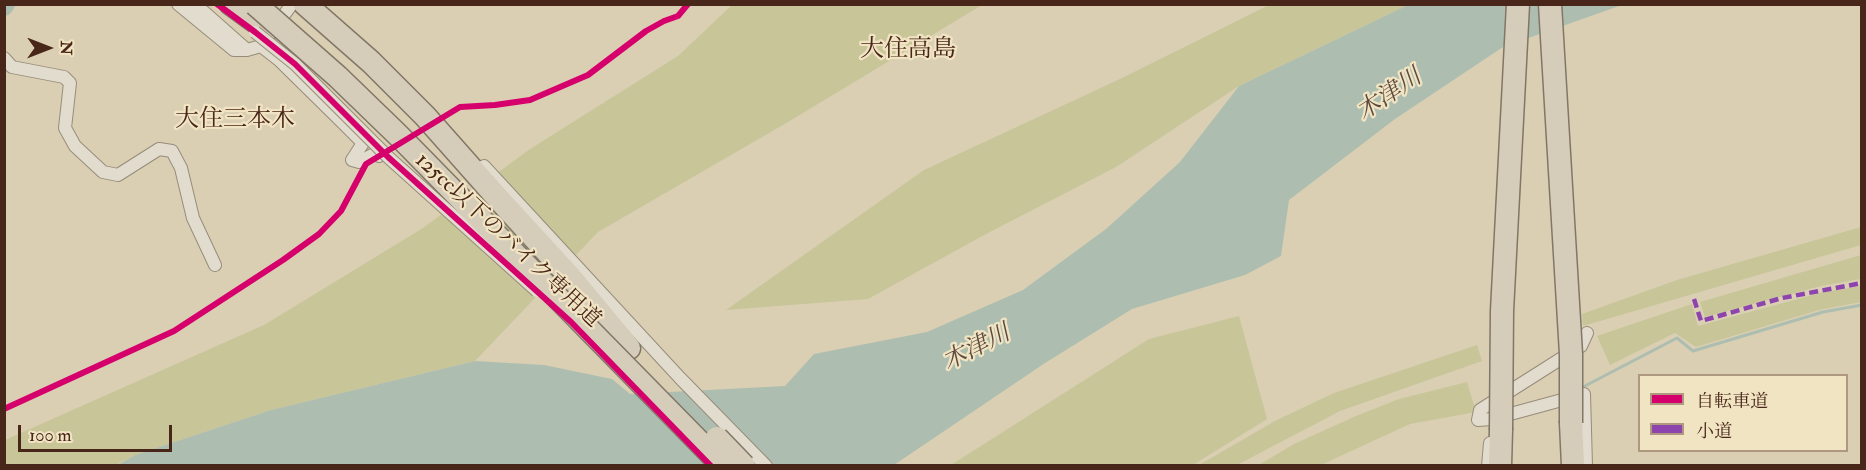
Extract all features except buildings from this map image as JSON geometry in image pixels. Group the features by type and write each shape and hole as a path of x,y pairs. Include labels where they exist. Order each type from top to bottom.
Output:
{"highway":[{"path":"231,4 419,171 470,223 555,296 723,465"},
{"path":"279,4 348,65 412,127 744,465"},
{"path":"305,4 371,62 425,116 571,278 629,348"},
{"path":"1500,465 1502,311 1518,4"},
{"path":"1550,4 1571,354 1573,465"}],"street":[{"path":"178,4 234,50 247,50"},
{"path":"195,4 247,50"},
{"name":"125cc以下のバイク専用道","path":"217,4 258,27 388,157 571,322 711,465"},
{"path":"247,50 258,27 292,4"},
{"name":"125cc以下のバイク専用道","path":"321,4 393,71 465,145 680,378 766,465"},
{"path":"258,27 279,60 363,143 352,159 359,162 374,154 379,156"},
{"path":"4,58 12,67 64,77 70,83 65,128 75,146 103,172 118,175 159,149 172,151 181,168 193,218 215,264"},
{"path":"1586,465 1584,394 1492,420 1478,420 1480,410 1581,346 1587,333"},
{"path":"1488,465 1492,420"}],"shaded area":[{"path":"732,5 982,5 788,122 598,232 475,361 271,410 135,455 116,465 5,466 5,440 264,325 423,228 530,149 678,56"},
{"path":"1269,5 1408,5 1239,86 1116,167 986,234 868,299 726,310 924,170 1120,79"},
{"path":"1861,227 1861,245 1583,326 1582,314 1677,280"},
{"path":"1861,255 1861,279 1821,286 1705,317 1700,302"},
{"path":"1861,286 1861,302 1819,310 1696,347 1675,333 1610,365 1597,336 1692,304 1698,326 1820,293"},
{"path":"1239,316 1267,419 1193,465 951,465 1149,339"},
{"path":"1477,345 1482,361 1340,411 1237,465 1199,465 1275,421 1334,393"},
{"path":"1467,382 1476,412 1410,424 1321,465 1257,466 1294,444 1356,416 1399,399"}],"water":[{"name":"木津川","path":"1408,5 1622,5 1503,47 1395,119 1289,200 1281,256 1245,275 1132,309 1045,363 894,465 116,466 135,455 271,410 475,361 544,365 612,379 630,394 785,386 814,354 927,332 1023,290 1106,229 1180,162 1239,86"}],"waterway":[{"path":"1581,388 1677,338 1693,351 1823,312 1862,305"}],"marked path":[{"path":"1694,299 1701,321 1782,298 1862,283"}],"cycle path":[{"path":"217,4 295,64 388,157 571,322 711,466"},
{"path":"4,409 174,331 283,260 319,234 341,211 366,164 460,107 530,100 588,75 646,31 678,16 688,4"}],"district":[{"name":"大住高島","path":"908,51"},
{"name":"大住三本木","path":"235,121"}]}
